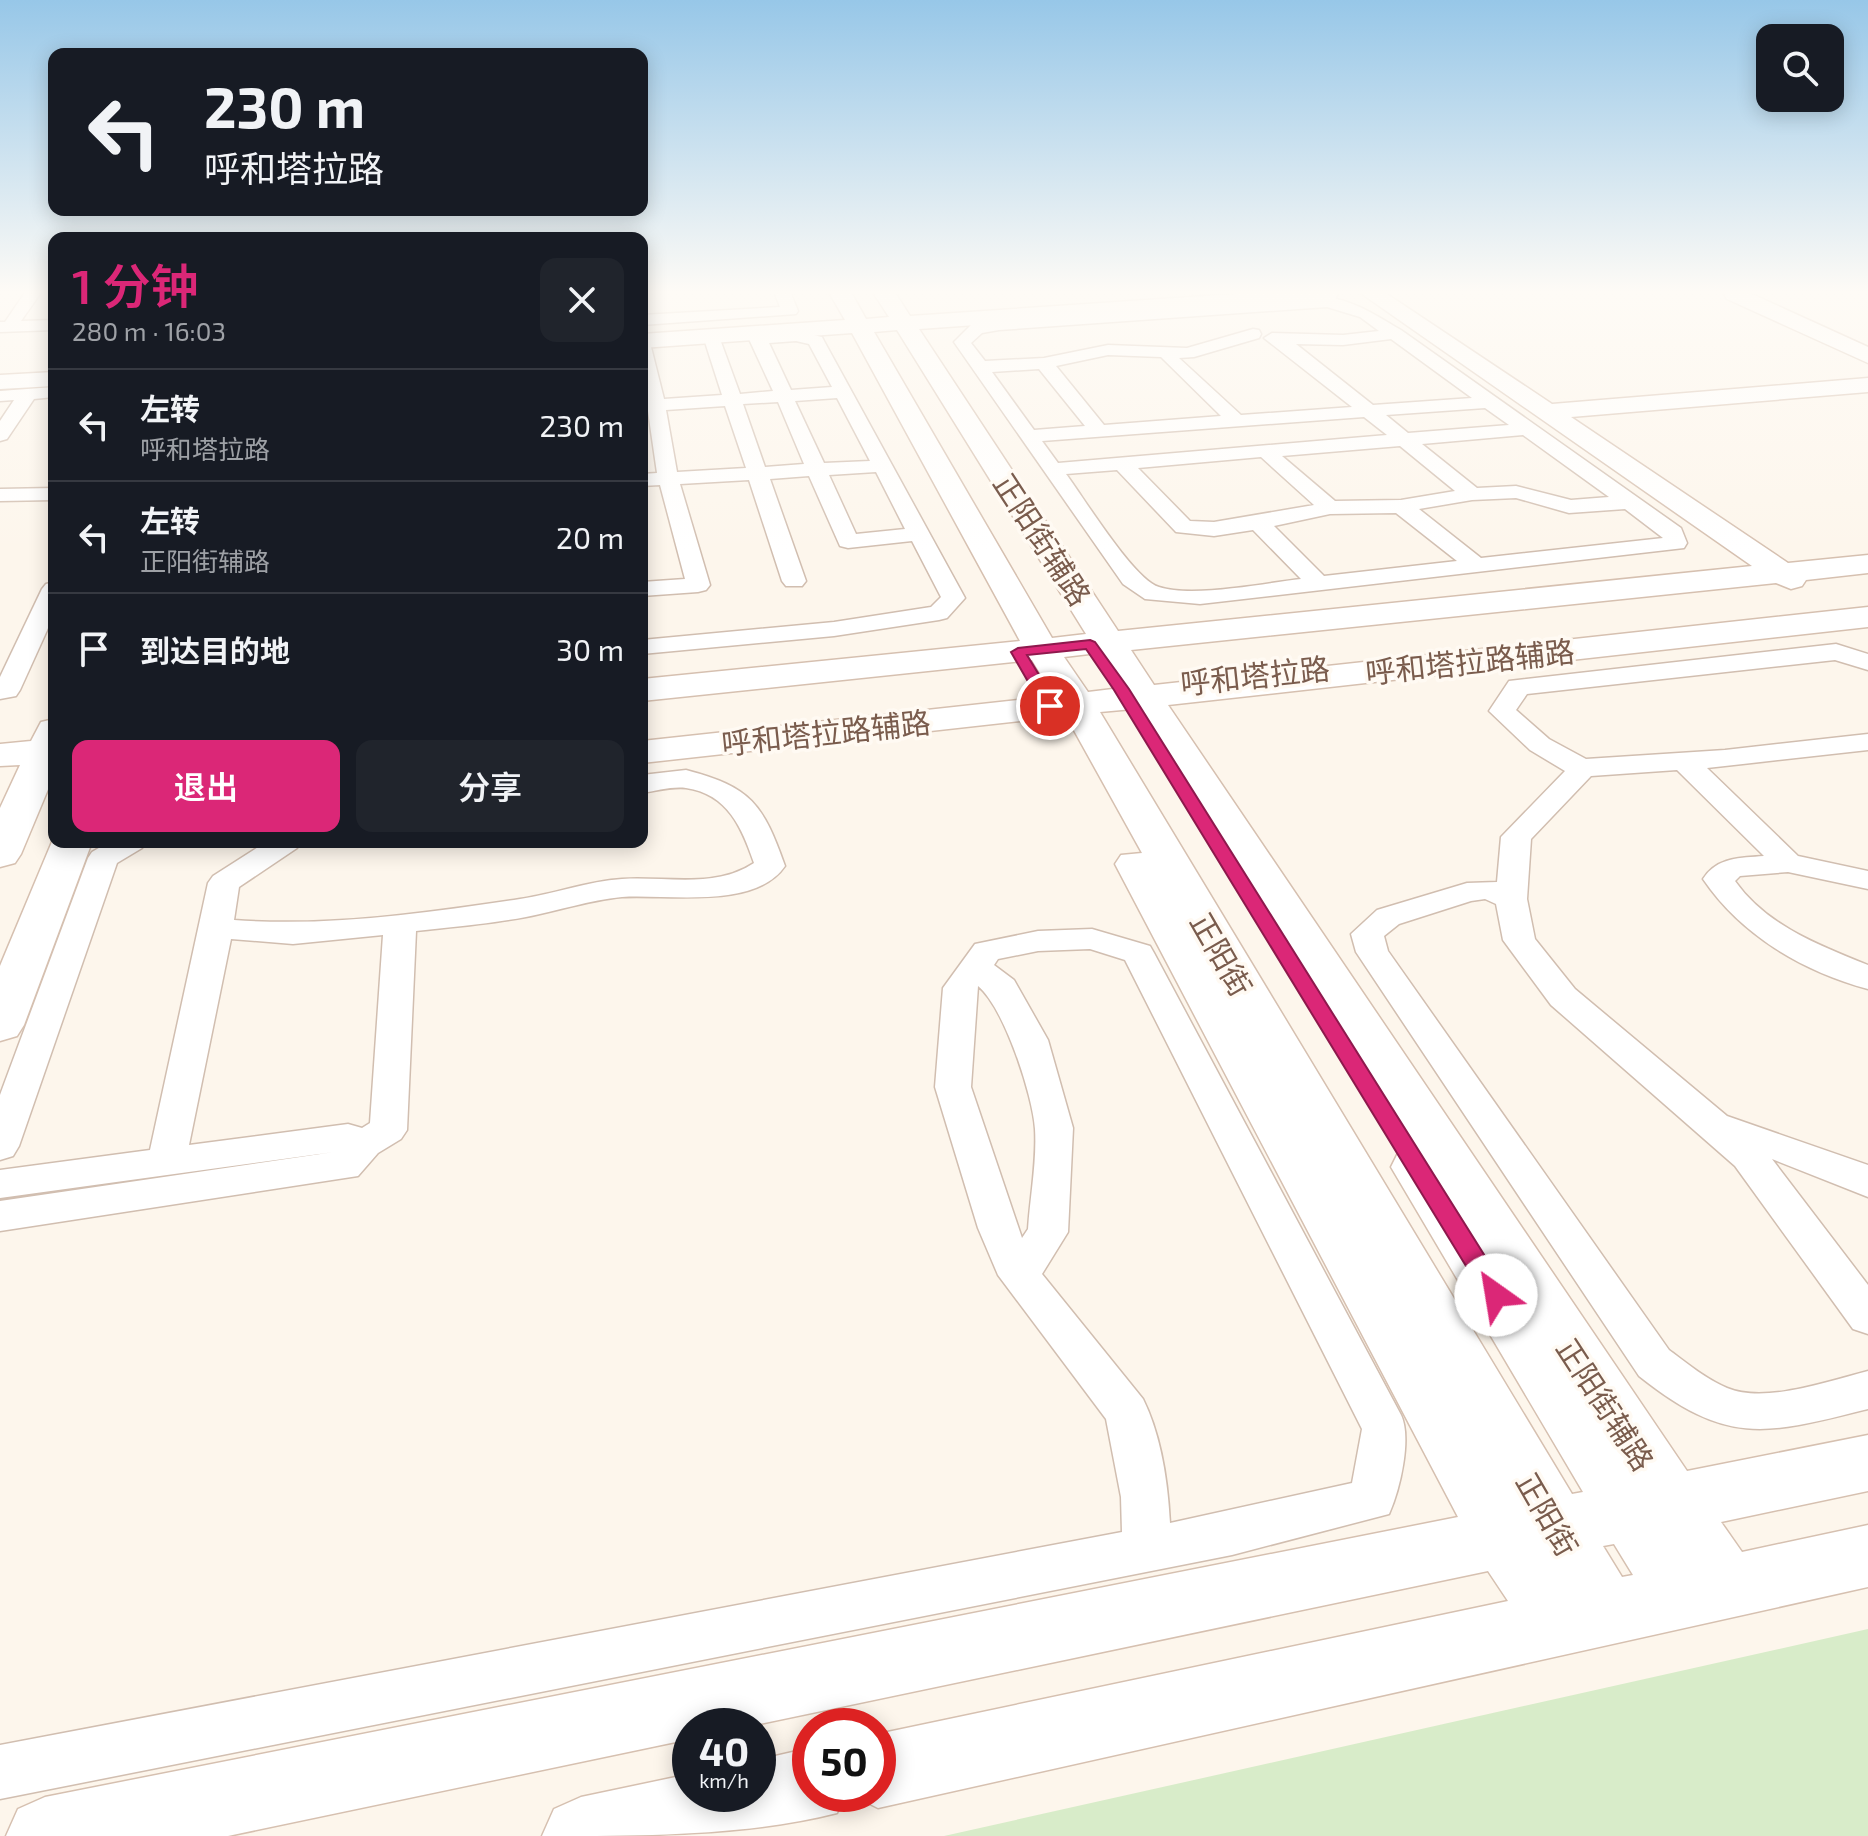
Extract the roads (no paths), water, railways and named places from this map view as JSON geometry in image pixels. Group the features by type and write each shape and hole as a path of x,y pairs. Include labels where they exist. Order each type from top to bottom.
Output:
{"street":[{"path":"0,382 42,380"},
{"path":"726,380 794,581"},
{"path":"776,380 848,541 919,534"},
{"path":"648,646 834,629 939,613 953,598 836,380"},
{"path":"907,380 1062,642 1133,693 1705,1592"},
{"path":"907,380 1062,642 1061,700 1530,1533 1584,1618"},
{"path":"989,380 1131,579 1153,594 1200,597 1312,576 1676,543 1673,533 1630,502 1553,414 1506,414 1458,380"},
{"path":"1057,380 1097,429"},
{"path":"1192,380 1236,420"},
{"path":"1328,380 1472,494"},
{"path":"1502,380 1796,566 1860,614"},
{"path":"1510,380 1553,414 1796,566 1860,614"},
{"path":"1053,469 1404,439 1553,414 1868,385"},
{"path":"0,396 48,392"},
{"path":"648,589 698,585 649,405 843,392"},
{"path":"0,435 28,394"},
{"path":"1029,436 1489,402"},
{"path":"1161,426 1191,457"},
{"path":"1265,451 1330,508"},
{"path":"1122,463 1184,527 1214,529 1330,508 1401,506 1472,494 1516,492 1569,507 1630,502"},
{"path":"648,480 883,466"},
{"path":"0,495 48,494"},
{"path":"1549,499 1620,550"},
{"path":"1401,506 1469,560"},
{"path":"1258,523 1312,576"},
{"path":"1796,566 1868,555"},
{"name":"呼和塔拉路","path":"648,689 1062,642 1796,566 1868,564"},
{"path":"0,691 7,690 48,602"},
{"name":"呼和塔拉路辅路","path":"648,751 1061,700 1860,614"},
{"path":"648,677 1062,642"},
{"path":"1866,744 1583,768 1533,741 1502,711 1518,687 1836,652 1868,662"},
{"path":"648,740 1061,700"},
{"path":"0,744 48,742"},
{"path":"0,755 48,743"},
{"path":"20,821 48,752"},
{"path":"1684,761 1788,863"},
{"path":"1583,768 1516,837 1511,899 1519,940 1563,997 1749,1156 1868,1317"},
{"path":"217,928 293,934 400,923 523,908 621,888 702,889 751,879 770,866 755,823 723,790 686,779 648,783"},
{"path":"0,1025 69,848"},
{"path":"0,1146 103,858 120,848"},
{"path":"167,1161 224,883 277,848"},
{"path":"1868,880 1788,863 1732,868 1718,879 1731,901 1767,933 1868,978"},
{"path":"1511,899 1489,889 1467,892 1388,917 1367,934 1372,952 1654,1363 1686,1390 1730,1411 1771,1413 1868,1390"},
{"path":"0,1216 344,1166 365,1143 388,1130 400,923"},
{"path":"45,1836 898,1630 1147,1550 1372,1499 1385,1429 1138,953 1092,939 1038,941 987,951 960,988 953,1087 998,1228 1019,1275 1127,1412 1145,1497 1147,1550"},
{"path":"975,967 1002,988 1030,1040 1054,1128 1048,1232 1019,1275"},
{"path":"1710,1123 1847,1171 1868,1183"},
{"path":"0,1184 348,1137 365,1143"},
{"path":"0,1772 1530,1533 1868,1463"},
{"path":"896,1767 1868,1556"},
{"path":"581,1836 792,1790"}]}
